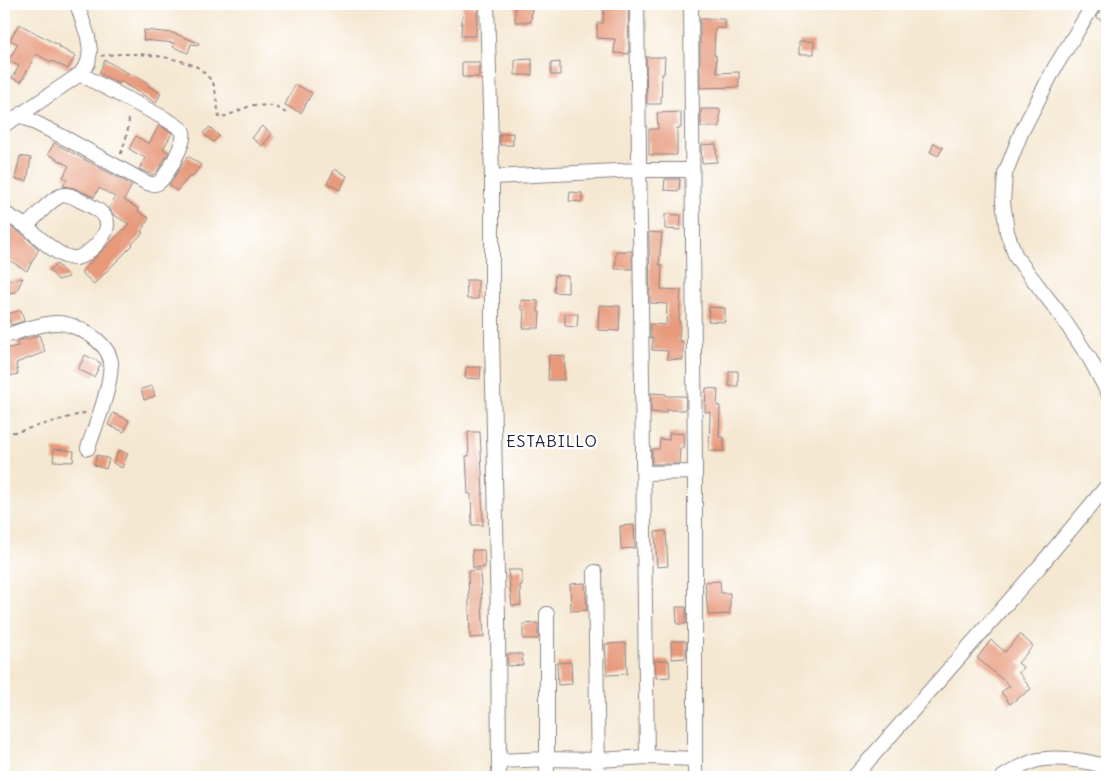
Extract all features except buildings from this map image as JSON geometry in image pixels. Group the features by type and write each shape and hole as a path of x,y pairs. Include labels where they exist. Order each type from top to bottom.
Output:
{"street":[{"path":"4,125 20,116 84,68 90,51 88,37 77,4"},
{"path":"487,4 492,177 492,338 498,608 499,777"},
{"path":"637,4 647,758"},
{"path":"691,4 695,472 695,777"},
{"path":"1094,4 1056,67 1021,133 1005,174 1003,202 1007,232 1016,256 1059,312 1090,359 1107,391"},
{"path":"20,116 143,181 151,184 158,183 174,159 184,137 182,131 176,125 128,100 84,68"},
{"path":"492,177 639,170 692,170"},
{"path":"4,213 26,226 52,248 65,256 75,259 84,255 95,246 107,226 106,218 100,212 66,194 52,201 26,226"},
{"path":"4,336 56,322 69,325 97,339 107,350 111,362 109,381 88,448"},
{"path":"643,473 695,472"},
{"path":"854,777 1039,567 1107,486"},
{"path":"595,572 598,777"},
{"path":"547,614 547,777"},
{"path":"499,761 547,758 598,760 696,758"},
{"path":"1003,777 1015,769 1038,760 1060,759 1096,763 1107,767"}],"path":[{"path":"84,68 101,56 115,53 175,59 199,68 214,84 219,118 252,105 274,106 286,114"},
{"path":"106,160 111,154 121,153 126,142 129,128 130,106 128,100"},
{"path":"4,433 16,432 84,414 104,400"}],"district":[{"name":"ESTABILLO","path":"552,441"}]}
